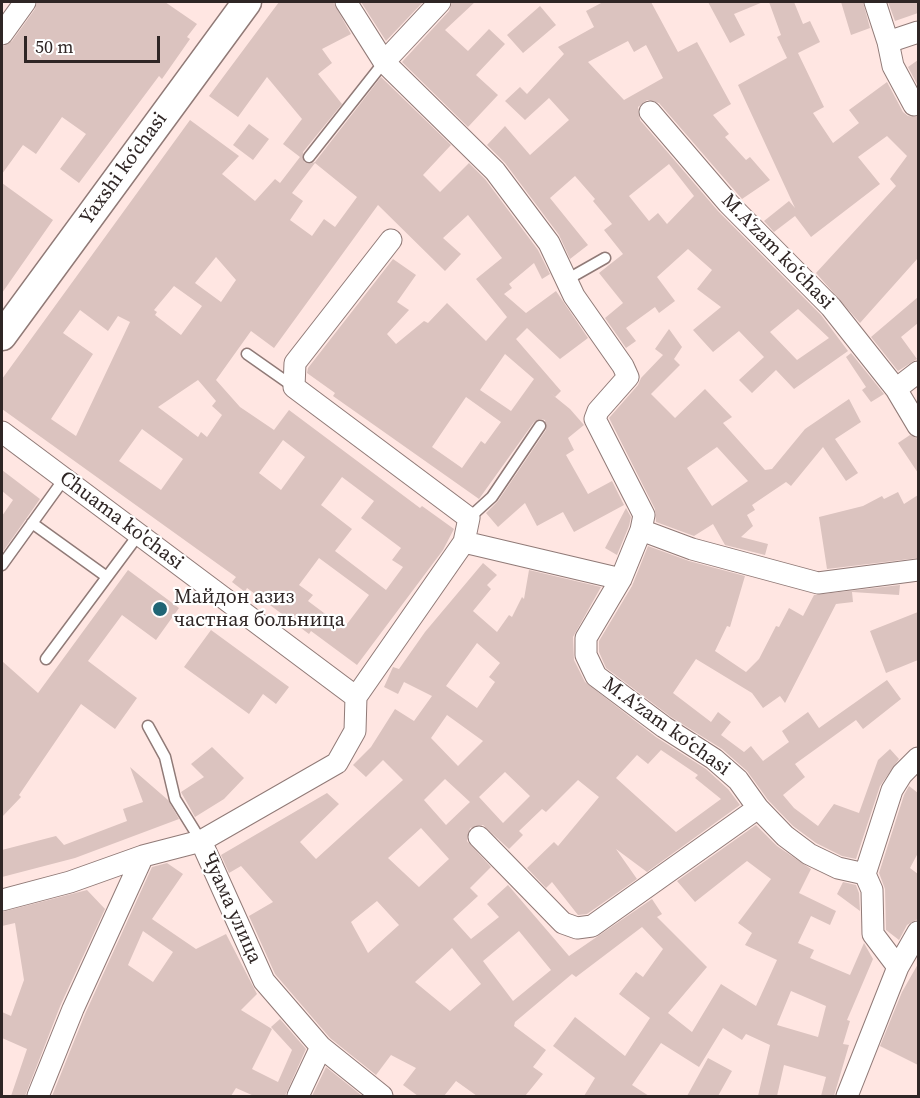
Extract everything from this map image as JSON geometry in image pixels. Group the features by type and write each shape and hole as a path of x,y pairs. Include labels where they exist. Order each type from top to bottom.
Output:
{"street":[{"path":"2,34 25,2"},
{"name":"Yaxshi koʻchasi","path":"2,336 247,2"},
{"path":"346,2 384,62 495,171 549,243 568,279 574,296 628,377 598,411 595,419 644,514 641,530 692,549 818,583 918,570"},
{"path":"384,62 440,2"},
{"path":"875,2 893,66 914,105"},
{"path":"888,42 918,32"},
{"name":"M.Aʻzam koʻchasi","path":"650,112 729,203 831,307 896,389 918,426"},
{"path":"201,841 337,763 355,731 356,697 464,542 469,518 294,387 295,363 391,240"},
{"path":"896,389 918,372"},
{"name":"Chuama ko'chasi","path":"2,432 356,697"},
{"name":"M.Aʻzam koʻchasi","path":"641,530 621,579 586,638 586,655 596,676 664,727 714,759 738,780 758,808 785,836 809,854 838,868 865,873"},
{"path":"464,542 621,579"},
{"path":"898,967 873,934 872,890 865,873 892,790 902,774 918,758"},
{"path":"478,837 562,923 578,928 592,926 758,808"},
{"name":"Чуама улица","path":"2,900 70,882 143,856 201,841 264,981 321,1047 382,1096"},
{"path":"38,1096 74,1009 143,856"},
{"path":"847,1096 898,967 918,932"},
{"path":"298,1096 321,1047"}],"lane":[{"path":"309,157 384,62"},
{"path":"568,279 606,258"},
{"path":"248,354 294,387"},
{"path":"469,518 492,497 540,426"},
{"path":"2,565 64,479"},
{"path":"32,523 107,577"},
{"path":"46,659 139,534"},
{"path":"148,726 165,757 175,799 201,841"}],"building":[{"path":"37,2 165,2 197,24 187,37 190,39 162,79 159,76 79,183 60,169 86,134 62,117 36,154 23,145 2,174 2,47 12,41 35,9"},
{"path":"279,2 333,2 351,34 322,49 332,63 318,74 342,104 303,152 304,162 309,164 315,162 381,77 451,145 423,175 440,192 469,163 485,179 538,250 550,274 542,279 534,263 509,284 512,288 504,294 526,313 556,291 588,338 560,359 527,328 516,339 561,391 555,397 584,425 568,438 574,450 566,455 588,494 612,481 624,505 574,532 563,512 537,526 525,503 498,527 486,513 498,501 546,430 545,420 540,419 534,422 479,499 333,396 335,393 307,373 308,368 393,259 416,275 397,302 409,310 387,334 396,344 424,321 428,323 447,303 486,341 507,317 476,279 502,258 468,215 443,238 461,254 445,271 378,205 274,348 251,331 216,380 240,407 274,430 289,410 420,508 422,506 454,529 443,550 357,665 311,631 309,634 247,588 245,592 232,582 236,577 2,409 2,379 190,120 239,156 222,174 255,201 275,179 280,183 300,157 283,144 302,119 267,77 238,117 209,96","holes":["315,163 357,197 335,227 324,219 312,236 290,220 303,201 292,193","216,257 236,280 221,302 195,283","174,286 202,306 181,335 155,315 157,312 154,310","80,310 108,331 118,316 130,322 76,436 51,419 93,354 63,333","505,354 534,379 511,411 480,390","198,380 216,401 212,406 222,415 207,437 201,432 198,437 158,407","466,397 501,422 485,444 481,441 462,468 432,447","142,429 183,459 161,490 119,461","283,440 305,457 281,490 259,473","342,477 374,501 361,518 401,548 392,560 403,567 386,590 335,551 352,529 321,505","319,558 369,595 344,628 308,601 313,595 299,585"]},
{"path":"361,2 423,2 386,41"},
{"path":"452,2 475,2 445,30 468,51 489,29 505,44 476,75 498,95 468,127 402,62 449,11"},
{"path":"603,2 651,2 678,52 697,42 731,104 713,115 729,134 725,137 746,160 750,157 770,180 742,199 659,103 647,100 638,107 640,120 718,211 821,315 848,351 794,389 776,370 752,393 739,380 764,357 739,331 713,352 693,330 721,307 697,289 712,270 688,249 657,277 675,301 659,313 655,307 626,328 636,341 626,348 605,318 623,303 599,273 623,254 604,230 612,224 593,201 595,199 575,176 550,198 588,245 570,259 559,235 505,163 487,145 505,126 530,155 569,120 549,98 525,120 505,101 520,87 527,94 564,54 558,47 594,27 586,11","holes":["628,41 634,52 646,45 663,78 624,100 588,62","669,164 694,196 667,224 658,213 649,221 629,196","798,309 829,338 797,360 770,332"]},
{"path":"708,2 763,2 734,14 745,35 730,43"},
{"path":"769,2 794,2 803,24 810,21 820,42 798,53 824,107 813,113 833,143 859,123 849,110 887,82 903,112 908,116 918,117 918,258 860,323 816,273 896,186 890,179 907,156 887,136 858,157 880,184 811,237 795,216 774,232 764,221 789,201 795,208 738,85 787,58 777,37 781,35"},
{"path":"841,2 863,2 870,28 851,35"},
{"path":"888,2 918,2 918,13 895,21"},
{"path":"540,6 556,25 523,53 507,35"},
{"path":"918,60 918,86 908,67"},
{"path":"249,124 269,139 253,160 233,145"},
{"path":"2,183 53,220 2,293"},
{"path":"918,297 918,323 901,337 917,359 898,371 871,337"},
{"path":"669,329 682,347 674,359 680,365 651,394 675,418 705,389 732,417 723,423 765,470 772,469 805,429 849,399 861,422 835,439 858,473 846,481 823,447 791,486 786,482 752,505 755,510 747,515 753,526 741,537 768,544 765,555 725,545 713,524 694,536 656,522 655,509 609,418 663,355 655,349","holes":["717,447 748,481 712,506 687,468"]},
{"path":"851,353 884,394 871,402 862,390 866,387 846,357"},
{"path":"910,435 918,439 918,473 898,443"},
{"path":"2,470 40,499 2,553 2,516 13,500 2,491"},
{"path":"898,492 904,504 918,495 918,558 827,569 819,517 863,506 882,496 884,499"},
{"path":"626,508 631,517 617,555 605,548"},
{"path":"648,546 689,561 745,576 730,627 727,626 715,651 746,672 759,659 776,626 779,627 789,608 803,616 814,595 900,585 899,595 852,592 853,602 836,604 785,703 780,696 763,708 752,693 696,659 673,693 711,722 718,712 731,722 721,735 744,752 751,746 763,761 789,742 782,731 808,712 819,728 887,680 901,699 863,729 856,720 795,764 805,777 783,795 794,808 818,826 834,804 859,813 878,760 890,749 899,759 880,786 856,859 842,856 816,843 793,826 768,800 747,771 722,749 671,717 606,668 599,652 599,641 632,586"},
{"path":"483,563 497,575 487,585 491,589 473,611 497,632 509,615 512,617 522,597 524,599 529,570 601,587 573,637 574,660 585,682 656,737 706,769 728,789 740,805 647,872 616,849 637,879 587,914 578,915 552,882 546,888 527,868 554,842 558,846 599,797 578,780 546,812 542,809 519,831 523,835 509,849 483,825 470,828 467,841 491,867 470,888 478,896 453,919 471,939 499,917 487,904 508,885 569,956 652,899 662,914 657,917 707,967 668,1013 692,1032 721,984 756,1006 777,960 745,945 752,933 738,923 771,879 747,861 695,902 677,881 756,825 777,846 811,869 799,893 836,911 830,925 811,916 798,943 814,950 810,958 850,975 864,943 873,959 847,1020 850,1021 843,1044 849,1045 834,1096 821,1096 826,1077 784,1065 777,1096 758,1096 770,1045 746,1034 742,1040 723,1028 699,1067 661,1043 632,1085 649,1096 584,1096 595,1078 553,1046 575,1017 625,1056 650,1018 619,994 636,972 643,977 663,949 642,927 576,977 572,974 515,1022 514,1026 546,1050 533,1067 543,1074 525,1096 477,1096 456,1081 444,1096 418,1096 403,1085 416,1068 391,1055 376,1075 330,1038 275,974 249,916 273,902 241,866 229,873 221,855 327,793 339,804 300,842 316,859 403,780 383,760 366,777 353,765 371,747 395,709 414,721 432,696 404,682 398,694 384,687 393,667 399,669 425,632","holes":["477,643 500,663 489,677 495,682 477,708 446,686","447,715 483,741 458,766 431,738","661,750 698,775 695,778 721,799 676,832 616,778 637,755 648,764","505,772 530,796 503,823 479,797","445,779 470,802 446,825 424,800","421,828 449,859 419,887 388,858","377,901 399,925 368,953 351,922","519,931 551,970 513,1001 483,961","452,948 481,984 450,1011 415,982","791,991 826,1006 818,1037 777,1025"]},
{"path":"128,570 179,608 156,640 122,615 88,661 137,698 115,729 81,704 19,795 21,797 2,817 2,661 38,693"},
{"path":"918,612 918,660 886,673 870,631"},
{"path":"211,630 289,687 276,704 263,694 249,714 184,667"},
{"path":"212,747 244,778 224,799 195,817 181,792 204,777 191,764"},
{"path":"130,767 168,800 179,819 75,858 2,877 2,850 56,836 64,845 127,821 123,809 143,802"},
{"path":"909,786 918,793 918,853 910,868 918,874 918,919 907,925 899,940 886,930 885,889 879,873"},
{"path":"167,863 183,874 152,919 196,949 226,934 257,994 241,1010 272,1029 252,1069 278,1082 292,1050 271,1027 280,1019 306,1049 285,1096 254,1096 236,1088 231,1096 52,1096 85,1014 152,867","holes":["143,931 173,952 153,982 128,965"]},
{"path":"843,882 856,885 860,911 837,894"},
{"path":"87,890 105,909 61,1004 25,1096 11,1096 27,1049 2,1038 2,1012 11,1016 24,980 15,923 2,926 2,912"},
{"path":"918,964 918,1065 880,1046 902,992"},
{"path":"708,1058 732,1071 718,1096 687,1096"},
{"path":"326,1067 361,1095 312,1096"}],"place":[{"name":"Майдон азиз частная больница","path":"160,609"}]}
